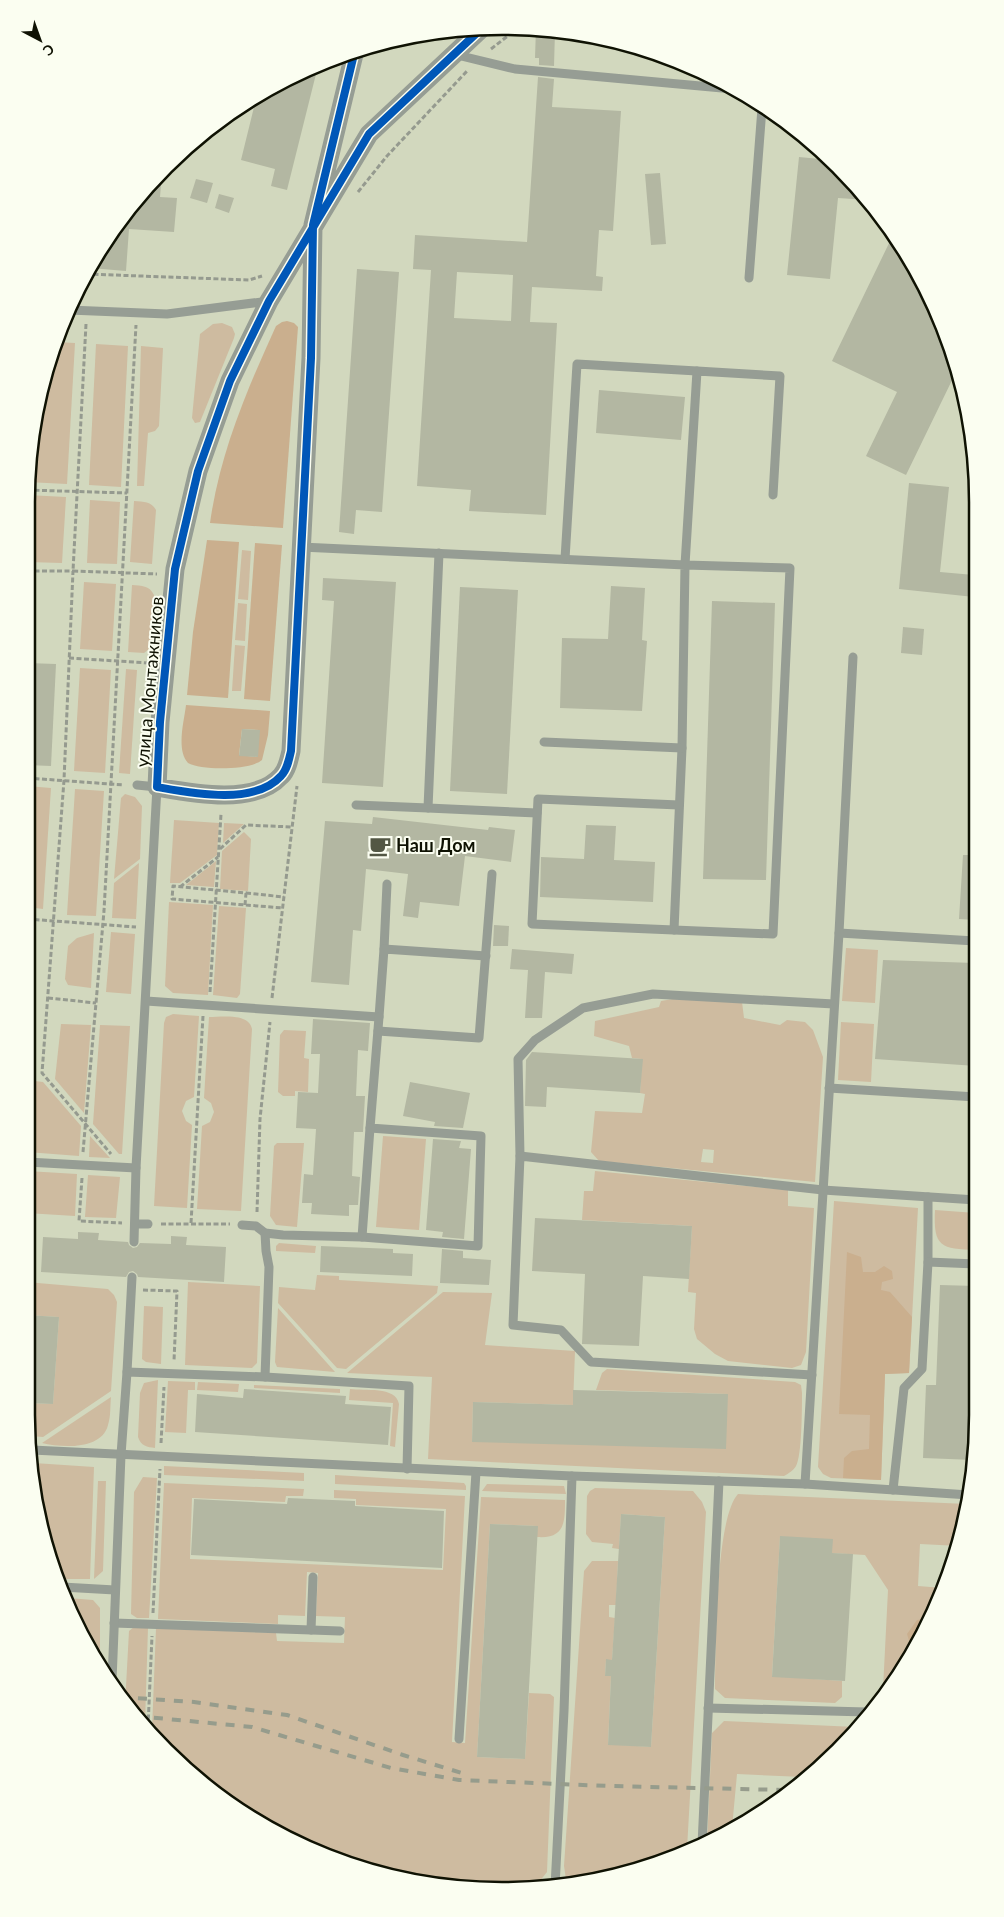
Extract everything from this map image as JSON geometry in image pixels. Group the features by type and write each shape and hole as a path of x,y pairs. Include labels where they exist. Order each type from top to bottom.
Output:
{"street":[{"name":"улица Монтажников","path":"313,225 311,358 291,751 289,760 282,776 274,782 244,794 222,796 156,787 174,575 198,471 230,380 269,301 313,225 369,134 473,36"},
{"path":"313,225 353,60"}],"lane":[{"path":"453,54 515,69 717,88"},
{"path":"748,278 761,114"},
{"path":"77,310 167,314 269,301"},
{"path":"565,559 577,364 780,376 773,495"},
{"path":"674,930 682,748 685,565 697,371"},
{"path":"301,547 685,565 790,568 773,934 532,924 538,799 679,805"},
{"path":"428,808 439,553"},
{"path":"805,1484 839,933 853,657"},
{"path":"544,742 682,748"},
{"path":"134,1242 136,1168 156,787 137,785"},
{"path":"356,805 537,813"},
{"path":"378,1031 479,1038 492,874"},
{"path":"362,1237 384,949 387,884"},
{"path":"839,933 969,941"},
{"path":"384,949 486,956"},
{"path":"812,1375 591,1362 561,1330 513,1326 520,1156 518,1059 535,1040 583,1008 653,994 834,1004"},
{"path":"146,1000 379,1018"},
{"path":"829,1088 969,1098"},
{"path":"242,1225 256,1226 266,1233 362,1237 478,1246 482,1136 370,1128"},
{"path":"520,1156 823,1190 969,1200"},
{"path":"35,1163 136,1168"},
{"path":"893,1490 904,1388 922,1369 928,1262 928,1197"},
{"path":"135,1224 148,1224"},
{"path":"265,1377 269,1267 266,1251 266,1233"},
{"path":"928,1262 969,1264"},
{"path":"112,1671 121,1456 132,1277"},
{"path":"127,1372 265,1377 408,1386 407,1469"},
{"path":"36,1450 121,1456 160,1455 407,1469 805,1484 962,1495"},
{"path":"459,1739 476,1472"},
{"path":"555,1879 564,1711 572,1476"},
{"path":"702,1837 719,1481"},
{"path":"311,1630 313,1577"},
{"path":"68,1587 115,1590"},
{"path":"114,1623 340,1631"},
{"path":"708,1708 862,1712"}],"path":[{"path":"356,194 387,156 478,60 509,35"},
{"path":"94,274 249,280 264,275"},
{"path":"87,310 64,780 42,1073 123,1167"},
{"path":"135,1224 79,1221 111,784 137,312"},
{"path":"35,490 127,493"},
{"path":"35,570 174,575"},
{"path":"69,658 166,664"},
{"path":"35,778 137,785"},
{"path":"256,1226 260,1119 298,782"},
{"path":"191,1223 206,1005 216,903 222,796"},
{"path":"219,849 246,825 292,827"},
{"path":"180,887 218,856"},
{"path":"283,908 172,899 173,886 284,897"},
{"path":"245,905 246,893"},
{"path":"35,920 149,928"},
{"path":"48,998 96,1003"},
{"path":"148,1224 242,1225"},
{"path":"130,1290 177,1291 160,1455 148,1720"}],"shaded area":[{"path":"287,321 294,323 298,327 283,528 210,523 220,471 245,398 276,326"},
{"path":"222,323 232,327 235,334 234,338 200,422 195,423 192,418 200,334 213,324"},
{"path":"64,342 75,343 67,484 36,482 44,411 51,381"},
{"path":"96,344 128,346 121,487 89,485"},
{"path":"141,346 163,348 159,426 155,431 148,433 144,486 137,486"},
{"path":"35,495 66,497 62,563 35,562"},
{"path":"90,500 120,502 117,564 87,563"},
{"path":"134,501 149,503 156,510 152,564 130,562"},
{"path":"207,540 239,542 228,698 187,695 193,632"},
{"path":"255,543 282,545 270,701 244,699"},
{"path":"242,550 251,551 248,600 238,599"},
{"path":"84,582 116,584 112,651 80,649"},
{"path":"132,585 147,588 154,595 151,645 144,653 128,652"},
{"path":"238,603 247,604 245,641 235,640"},
{"path":"235,645 245,646 241,691 232,691"},
{"path":"80,668 111,670 105,773 74,771"},
{"path":"126,669 137,670 130,774 119,773"},
{"path":"186,705 270,711 268,735 262,760 248,766 226,768 195,766 188,763 182,751","holes":["242,729 259,730 257,757 239,755"]},
{"path":"35,787 51,788 43,909 35,908"},
{"path":"75,789 104,791 96,916 67,915"},
{"path":"125,794 135,797 142,806 140,859 114,879 121,798"},
{"path":"174,820 219,823 217,855 180,883 170,883"},
{"path":"224,823 244,824 223,843"},
{"path":"244,832 251,839 248,891 220,889 222,851"},
{"path":"216,861 214,887 186,885"},
{"path":"139,863 136,919 112,918 114,883"},
{"path":"169,902 213,905 208,995 173,993 165,986"},
{"path":"219,906 246,908 240,994 237,998 213,995"},
{"path":"111,932 135,934 131,994 106,992"},
{"path":"94,933 91,988 68,985 65,979 68,946 77,938"},
{"path":"846,948 878,950 875,1003 842,1001"},
{"path":"673,999 742,1002 744,1018 780,1025 787,1020 805,1022 813,1030 823,1057 815,1182 599,1161 591,1152 595,1111 642,1113 645,1094 640,1093 642,1059 632,1058 629,1046 594,1036 595,1021 659,1007 661,1001","holes":["703,1149 714,1150 713,1163 701,1162"]},
{"path":"173,1014 199,1016 194,1097 186,1101 182,1111 186,1121 192,1125 187,1208 154,1206 164,1023 166,1017"},
{"path":"209,1017 241,1018 250,1024 252,1029 241,1211 197,1209 202,1126 210,1122 214,1112 211,1103 204,1098"},
{"path":"841,1022 874,1024 871,1082 838,1080"},
{"path":"61,1024 91,1025 84,1113 55,1079"},
{"path":"100,1025 130,1026 122,1154 119,1154 93,1124"},
{"path":"284,1030 306,1031 304,1058 309,1059 308,1092 295,1091 295,1096 283,1096 278,1092 280,1035"},
{"path":"35,1081 43,1082 81,1126 79,1156 35,1153"},
{"path":"90,1136 110,1158 89,1157"},
{"path":"383,1136 426,1139 419,1230 376,1227"},
{"path":"277,1143 304,1143 297,1227 276,1225 270,1216 274,1146"},
{"path":"35,1171 77,1174 75,1216 35,1214"},
{"path":"595,1171 788,1190 788,1206 814,1208 806,1352 801,1365 792,1368 728,1361 715,1354 697,1339 694,1329 696,1293 688,1292 692,1226 582,1220 584,1191 593,1191"},
{"path":"88,1175 120,1177 116,1218 85,1217"},
{"path":"834,1201 918,1208 909,1373 885,1374 881,1480 831,1478 823,1474 818,1467"},
{"path":"935,1210 969,1212 969,1250 955,1249 942,1244 938,1239"},
{"path":"279,1243 316,1246 315,1253 276,1251 276,1246"},
{"path":"847,1252 861,1257 863,1272 875,1272 884,1266 892,1271 893,1279 882,1282 881,1290 890,1292 912,1317 909,1373 885,1374 881,1480 843,1478 844,1458 852,1451 869,1449 870,1415 839,1414"},
{"path":"317,1275 339,1276 339,1280 438,1286 437,1293 346,1369 337,1368 278,1303 279,1287 315,1290"},
{"path":"188,1282 260,1286 257,1363 252,1368 185,1365"},
{"path":"35,1283 108,1289 114,1295 117,1302 111,1391 43,1437 36,1436 35,1403 53,1404 59,1317 35,1316"},
{"path":"443,1292 492,1293 485,1345 575,1351 573,1405 473,1402 472,1442 728,1394 596,1390 602,1373 607,1369 795,1382 801,1385 802,1393 801,1442 796,1466 784,1476 428,1459 432,1377 347,1373"},
{"path":"144,1306 163,1307 161,1364 146,1362 142,1359"},
{"path":"278,1308 335,1372 277,1367 275,1362"},
{"path":"158,1380 155,1448 145,1445 138,1437 140,1393 144,1383"},
{"path":"168,1381 195,1382 195,1390 188,1390 186,1433 165,1432"},
{"path":"198,1382 239,1384 238,1392 197,1390"},
{"path":"254,1385 340,1389 340,1393 254,1388"},
{"path":"350,1389 379,1390 392,1394 397,1398 399,1404 395,1447 390,1446 393,1403 349,1400"},
{"path":"111,1397 108,1425 98,1439 90,1443 70,1446 42,1443"},
{"path":"38,1463 94,1467 90,1579 65,1579 51,1536 44,1506"},
{"path":"164,1466 304,1473 304,1481 164,1475"},
{"path":"335,1475 464,1483 466,1490 335,1484"},
{"path":"143,1477 157,1478 149,1618 137,1618 131,1614 134,1492"},
{"path":"98,1481 106,1481 103,1571 94,1579"},
{"path":"164,1483 304,1489 303,1496 286,1496 285,1502 192,1498 190,1559 443,1570 446,1509 356,1505 356,1499 334,1498 334,1490 465,1496 452,1742 465,1743 481,1497 565,1500 565,1515 562,1528 553,1535 537,1537 537,1526 490,1524 477,1757 525,1759 529,1693 550,1694 554,1697 547,1872 540,1880 471,1881 411,1873 352,1857 295,1834 243,1803 194,1766 152,1724 156,1628 276,1633 277,1641 344,1643 345,1617 316,1616 318,1573 307,1572 305,1616 278,1615 278,1624 158,1619"},
{"path":"487,1484 564,1486 566,1494 482,1491"},
{"path":"595,1488 693,1491 702,1502 706,1512 687,1843 623,1866 566,1878 564,1866 584,1571 592,1561 618,1561 616,1605 609,1605 609,1617 615,1618 612,1660 606,1660 605,1676 611,1676 608,1744 651,1747 665,1517 621,1514 619,1549 612,1548 613,1544 592,1542 586,1534 587,1496"},
{"path":"738,1494 960,1504 950,1546 920,1544 918,1586 936,1587 921,1622 883,1683 888,1590 865,1555 832,1553 780,1537 772,1676 842,1681 842,1697 835,1703 725,1698 715,1689 718,1586 725,1530 730,1508"},
{"path":"73,1598 93,1600 100,1608 100,1651 83,1622"},
{"path":"922,1619 910,1642 907,1634 917,1620"},
{"path":"134,1627 148,1628 145,1716 126,1690 129,1631"},
{"path":"724,1721 849,1727 796,1777 737,1774 733,1821 707,1835 712,1733"}],"building":[{"path":"536,36 555,38 554,66 539,65 539,58 535,58"},
{"path":"316,74 287,190 271,186 275,169 241,160 254,107 295,83"},
{"path":"538,77 554,79 552,107 621,111 613,231 599,230 596,276 603,277 602,291 532,287 530,322 557,323 546,515 469,511 471,490 417,486 431,270 413,269 415,235 527,242","holes":["457,272 513,275 511,321 454,318"]},
{"path":"799,157 818,159 857,199 838,198 830,279 787,275"},
{"path":"660,173 666,244 651,245 645,174"},
{"path":"196,179 213,183 207,203 190,198"},
{"path":"161,183 160,197 177,198 174,232 129,229 126,271 98,269 132,218"},
{"path":"219,194 234,198 229,213 215,208"},
{"path":"889,242 921,295 944,352 952,379 906,475 866,456 897,392 832,361"},
{"path":"357,269 399,272 382,512 356,510 354,534 339,532"},
{"path":"599,390 685,397 681,440 596,433"},
{"path":"909,483 949,487 940,572 969,575 969,596 899,589"},
{"path":"323,578 396,582 383,787 322,783 334,601 322,600"},
{"path":"611,586 645,588 642,640 647,641 642,711 560,708 562,638 608,639"},
{"path":"460,587 518,590 507,794 450,791"},
{"path":"712,601 775,603 766,880 703,879"},
{"path":"903,627 924,629 922,655 901,653"},
{"path":"35,663 56,664 51,766 35,765"},
{"path":"242,729 260,730 258,757 239,756"},
{"path":"373,817 488,830 489,827 515,830 511,862 465,856 459,906 420,902 418,918 403,916 408,874 366,869 361,931 353,930 349,985 311,982 325,821 372,824"},
{"path":"586,825 616,826 614,860 655,862 653,902 540,897 541,857 584,859"},
{"path":"963,855 969,855 969,920 959,919"},
{"path":"494,925 509,926 508,946 493,946"},
{"path":"512,949 574,954 572,974 545,972 542,1018 525,1018 528,970 510,969"},
{"path":"883,960 969,963 969,1066 875,1059"},
{"path":"313,1019 370,1023 368,1051 358,1050 356,1096 365,1096 363,1132 354,1132 352,1176 360,1177 358,1205 349,1205 349,1216 311,1214 312,1203 302,1203 304,1174 313,1175 316,1129 296,1128 298,1092 318,1093 320,1054 311,1054"},
{"path":"532,1052 643,1059 640,1093 547,1087 546,1107 525,1106 526,1060"},
{"path":"410,1082 470,1093 463,1128 434,1126 435,1122 403,1116"},
{"path":"433,1139 461,1141 459,1148 471,1149 464,1239 442,1237 443,1232 426,1230"},
{"path":"535,1218 692,1226 689,1279 643,1276 639,1346 582,1344 585,1274 532,1271"},
{"path":"78,1232 99,1233 98,1240 128,1242 133,1248 137,1247 140,1243 171,1244 171,1236 187,1237 186,1245 226,1247 224,1282 138,1277 133,1271 129,1272 126,1277 41,1272 43,1237 78,1239"},
{"path":"321,1246 393,1249 393,1253 413,1254 412,1276 320,1272"},
{"path":"442,1249 463,1251 463,1258 491,1260 489,1285 440,1283"},
{"path":"940,1285 969,1286 969,1415 967,1460 923,1458 926,1385 936,1385"},
{"path":"35,1316 59,1317 53,1404 35,1403"},
{"path":"244,1389 346,1396 345,1404 391,1407 388,1445 195,1432 197,1394 243,1398"},
{"path":"573,1390 728,1394 726,1449 472,1442 473,1402 573,1405"},
{"path":"288,1498 355,1501 355,1506 444,1511 442,1568 191,1555 194,1499 287,1504"},
{"path":"621,1514 665,1517 651,1747 608,1745 611,1676 605,1676 606,1659 612,1660"},
{"path":"490,1524 538,1526 525,1759 477,1757"},
{"path":"780,1536 833,1539 832,1553 853,1554 845,1681 772,1677"}],"railway":[{"path":"131,1698 194,1702 287,1715 465,1774"},
{"path":"146,1717 252,1727 391,1768 459,1780 779,1790"}],"cycle path":[{"path":"313,228 369,134 474,36"},
{"path":"313,228 353,60"},
{"path":"313,228 311,358 289,761 281,776 269,785 255,791 222,795 157,787 160,722 175,569 198,471 230,381 269,301 313,228"}],"place":[{"name":"Наш Дом","path":"380,846"}]}
